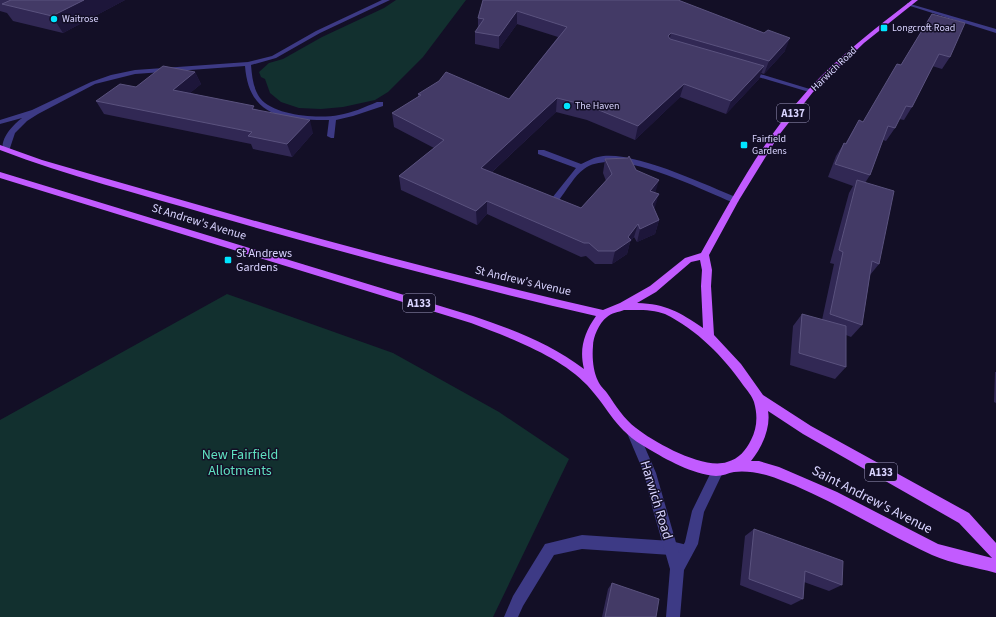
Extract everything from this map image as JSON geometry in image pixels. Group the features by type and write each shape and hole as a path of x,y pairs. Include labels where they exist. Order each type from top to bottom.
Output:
{"main road":[{"name":"Harwich Road","path":"704,255 735,200 776,134 811,91 862,42 912,2"},
{"name":"St Andrew's Avenue","path":"3,148 39,162 337,247 509,294 603,314"},
{"name":"St Andrew's Avenue","path":"0,175 473,320 525,339 557,357 594,386 613,412 633,432 666,453 718,470"},
{"path":"594,386 588,364 587,350 591,333 603,314 623,306 653,289 688,260 704,255 707,270 706,286 709,337"},
{"path":"623,306 651,306 666,310 679,316 709,337"},
{"name":"A133","path":"709,337 737,367 759,398 807,430 964,518 996,553"},
{"path":"718,470 734,466 746,459 753,449 760,434 763,418 759,398"},
{"name":"Saint Andrew's Avenue","path":"734,466 759,467 779,473 833,496 936,550 996,566"}],"street":[{"path":"0,122 34,112 93,83 123,74 248,64 274,57 318,32 387,0"},
{"path":"912,2 996,31"},
{"path":"248,64 249,81 254,93 262,104 274,113 296,117 333,118 380,104"},
{"path":"737,70 811,91"},
{"path":"3,148 12,131 34,112"},
{"path":"331,136 333,118"},
{"path":"541,152 581,167"},
{"path":"556,198 581,167 599,159 617,159 648,165 735,200"},
{"name":"Harwich Road","path":"633,432 650,473 677,569 673,617"},
{"name":"Harwich Road","path":"677,569 691,544 698,511 718,470"},
{"path":"511,617 518,601 550,549 582,542 671,548 686,551"}],"green space":[{"path":"396,0 466,0 423,57 388,92 375,100 343,107 321,109 299,108 281,102 270,93 265,79 261,77 259,72 269,63 283,59 322,37 384,8"},
{"name":"New Fairfield Allotments","path":"227,294 393,353 499,412 569,459 493,617 0,617 0,420"}],"building":[{"path":"11,0 84,0 52,16 2,4"},
{"path":"483,0 678,0 764,33 768,30 790,38 769,61 671,33 668,36 670,39 764,66 731,101 684,84 638,126 589,106 557,98 481,168 581,208 612,174 605,159 628,158 629,156 636,170 659,180 650,191 659,194 652,204 659,220 640,229 638,224 628,237 631,240 615,251 598,251 589,243 584,243 487,201 476,211 399,176 444,140 392,113 421,95 418,94 439,81 446,72 509,99 567,27 517,11 499,36 475,32 484,19 478,18"},
{"path":"932,14 965,23 950,57 939,54 912,107 906,106 895,128 888,126 870,175 835,164 844,143 846,144 859,120 863,122 897,64 901,65"},
{"path":"163,66 195,72 173,90 254,106 252,109 310,120 287,144 248,136 252,132 96,101 120,84 136,87"},
{"path":"857,180 894,191 879,264 872,261 862,325 830,314 843,252 839,250"},
{"path":"802,314 846,326 846,367 799,353"},
{"path":"754,529 843,561 842,585 805,571 803,599 749,579"},
{"path":"612,583 659,599 656,617 605,617"}],"place":[{"name":"Waitrose","path":"54,19"},
{"name":"Longcroft Road","path":"884,28"},
{"name":"The Haven","path":"567,106"},
{"name":"Fairfield Gardens","path":"744,145"},
{"name":"St Andrews Gardens","path":"228,260"}]}
